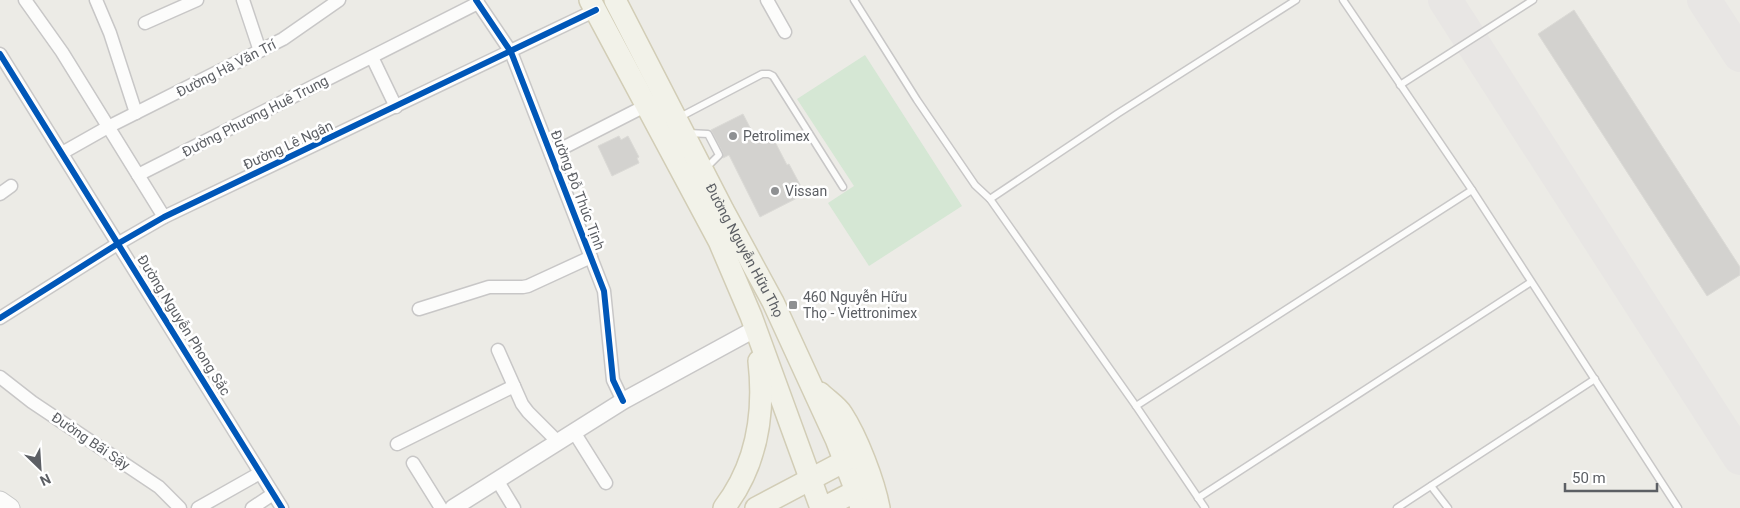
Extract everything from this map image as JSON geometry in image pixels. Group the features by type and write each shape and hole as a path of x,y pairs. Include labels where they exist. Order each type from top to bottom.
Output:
{"main road":[{"name":"Đường Nguyễn Hữu Thọ","path":"615,0 703,172 773,302 845,461 859,499"},
{"name":"Đường Nguyễn Hữu Thọ","path":"593,5 720,241 732,268 822,508"},
{"path":"724,508 735,494 758,434 762,389 755,329"},
{"path":"813,388 842,413 869,474 879,508"},
{"path":"756,508 845,461"},
{"path":"822,508 859,499"},
{"path":"0,501 10,508"}],"street":[{"path":"25,0 62,52 164,217"},
{"path":"96,0 110,33 136,113"},
{"path":"145,23 197,0"},
{"path":"243,0 260,51"},
{"name":"Đường Hà Văn Trí","path":"62,153 108,127 284,39 339,0"},
{"path":"767,0 784,32"},
{"name":"Đường Đỗ Thúc Tịnh","path":"477,1 510,52 604,291 613,380 623,401"},
{"name":"Đường Phương Huê Trung","path":"138,175 372,57 477,1"},
{"name":"Đường Lê Ngân","path":"0,318 164,217 510,52 593,5"},
{"name":"Đường Nguyễn Phong Sắc","path":"0,54 282,508"},
{"path":"372,57 396,107"},
{"path":"550,154 647,105"},
{"path":"0,194 11,186"},
{"path":"419,309 489,286 523,288 591,257"},
{"path":"453,508 623,401 755,329"},
{"path":"498,350 522,404 558,442"},
{"name":"Đường Bãi Sậy","path":"0,377 32,402 159,487 180,508"},
{"path":"397,444 514,386"},
{"path":"574,432 606,483"},
{"path":"413,464 441,508"},
{"path":"198,508 260,472"},
{"path":"497,480 514,508"},
{"path":"252,508 273,494"}],"lane":[{"path":"854,0 917,100 974,185 990,200 1136,406 1205,508"},
{"path":"990,200 1117,114 1296,0"},
{"path":"1343,0 1472,190 1678,508"},
{"path":"1400,85 1533,0"},
{"path":"680,126 749,80 762,74 769,74 842,187"},
{"path":"1136,406 1472,190"},
{"path":"1198,498 1531,282"},
{"path":"1397,508 1595,379"},
{"path":"1431,486 1448,508"}],"green space":[{"path":"865,55 962,206 869,266 828,203 854,186 797,99"}],"building":[{"path":"1574,10 1740,267 1740,275 1707,296 1538,34"},
{"path":"743,114 758,143 772,136 805,194 760,217 729,155 723,158 723,153 711,130"},
{"path":"619,136 621,140 628,136 639,157 637,158 639,163 612,176 598,146"}],"taxiway":[{"path":"1445,0 1740,458"},
{"path":"1704,0 1740,55"}],"cycle path":[{"path":"476,0 511,52 604,291 613,380 623,401"},
{"path":"0,318 164,217 596,10"},
{"path":"0,54 282,508"}],"place":[{"name":"Petrolimex","path":"733,136"},
{"name":"Vissan","path":"775,191"},
{"name":"460 Nguyễn Hữu Thọ - Viettronimex","path":"793,305"}]}
